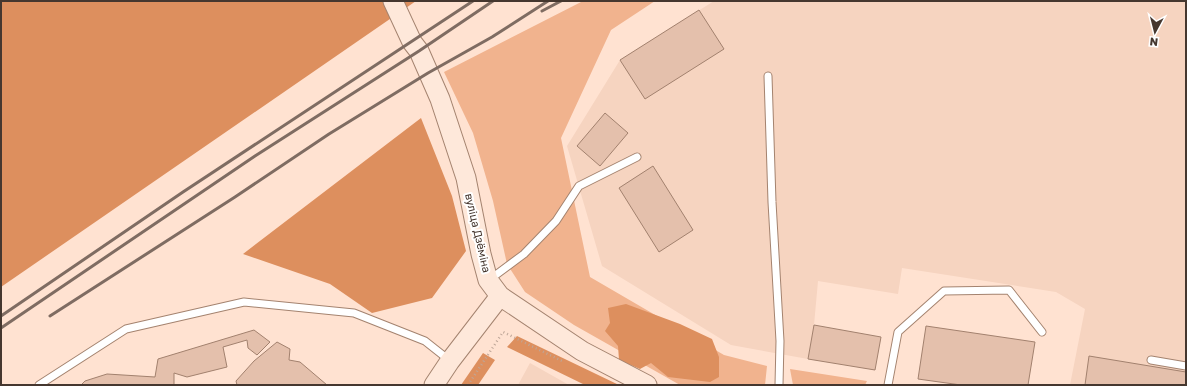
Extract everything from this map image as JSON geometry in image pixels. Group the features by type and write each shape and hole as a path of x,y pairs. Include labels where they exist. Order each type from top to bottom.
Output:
{"street":[{"name":"вуліца Дзёміна","path":"393,1 440,99 466,178 481,254 488,280 500,296 582,351 647,385"},
{"path":"434,385 450,361 500,296"}],"lane":[{"path":"768,76 772,202 780,341 779,385"},
{"path":"488,280 524,254 535,243 556,221 579,186 637,157"},
{"path":"888,385 898,332 944,291 1009,290 1042,332"},
{"path":"39,385 126,329 244,302 354,313 425,341 450,361"},
{"path":"1151,360 1186,366"}],"path":[{"path":"468,385 503,332 570,365"}],"shaded area":[{"path":"1,1 416,1 1,287"},
{"path":"583,1 655,1 611,30 561,138 590,277 724,355 767,366 765,385 680,385 574,325 525,292 507,264 493,201 473,133 444,72"},
{"path":"714,1 1186,1 1186,385 1070,385 1085,309 1056,292 902,268 898,294 818,281 814,325 808,359 731,345 602,266 567,146 620,60"},
{"path":"421,118 452,196 466,251 432,298 372,313 330,284 243,254"},
{"path":"626,304 680,324 712,339 719,357 719,377 710,382 668,377 651,363 640,369 619,360 618,346 605,331 610,323 608,308"},
{"path":"517,336 619,385 585,385 507,347"},
{"path":"483,353 495,360 478,385 461,385"},
{"path":"530,363 569,385 518,385"},
{"path":"790,369 867,381 865,385 793,385"}],"building":[{"path":"699,10 724,49 645,99 620,60"},
{"path":"605,113 628,133 600,166 577,146"},
{"path":"653,166 693,230 659,252 619,188"},
{"path":"814,325 881,337 875,370 808,359"},
{"path":"926,326 1035,342 1028,385 961,385 918,379"},
{"path":"254,330 270,342 257,355 248,348 247,340 223,347 227,367 187,377 174,373 174,385 81,385 85,381 107,374 155,377 158,359"},
{"path":"277,342 290,349 289,360 300,362 327,385 237,385 236,381 254,361"},
{"path":"1089,356 1186,372 1186,385 1085,385"}],"railway":[{"path":"1,316 183,192 473,1"},
{"path":"1,328 255,156 419,51 493,1"},
{"path":"50,316 235,197 329,134 428,73 492,37 548,1"},
{"path":"542,11 561,1"}]}
